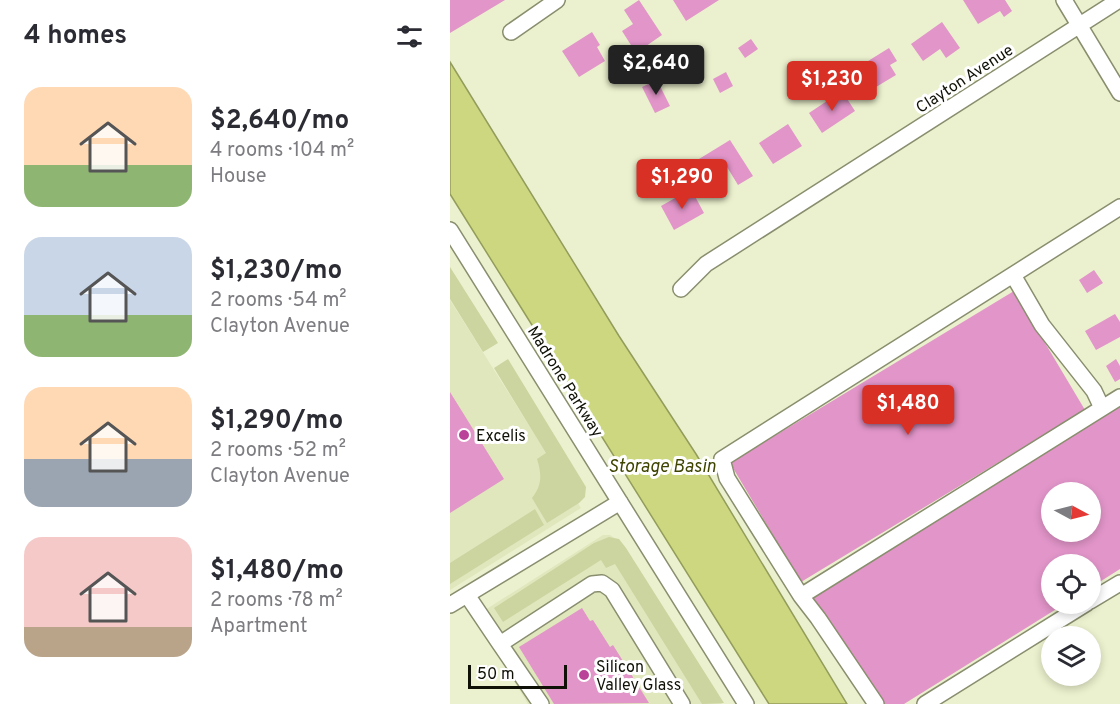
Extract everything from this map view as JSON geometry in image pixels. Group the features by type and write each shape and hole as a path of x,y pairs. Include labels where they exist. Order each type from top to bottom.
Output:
{"street":[{"path":"1064,0 1120,93"},
{"name":"Clayton Avenue","path":"681,290 706,264 1119,0"},
{"path":"511,32 549,3"},
{"path":"876,704 801,596 727,478 722,459 1120,207"},
{"name":"Madrone Parkway","path":"450,230 746,704"},
{"path":"1013,275 1042,325 1094,391 1102,408"},
{"path":"801,596 1120,397"},
{"path":"450,605 620,502"},
{"path":"501,644 592,584 602,583 612,590 682,704"},
{"path":"1101,595 1120,583"},
{"path":"467,596 541,704"},
{"path":"925,704 1070,614"}],"shaded area":[{"path":"450,267 498,343 483,352 450,299"},
{"path":"450,300 581,508 450,590"},
{"path":"508,359 586,487 585,497 579,503 547,523 532,498 538,489 540,480 537,459 546,453 494,368"},
{"path":"535,509 544,525 450,584 450,563"},
{"path":"603,535 610,535 621,543 722,704 528,704 474,617"},
{"path":"609,537 619,539 626,548 724,703 702,704 615,564 606,568 601,560 503,622 494,608 594,543"}],"water":[{"name":"Storage Basin","path":"450,62 619,336 696,454 847,704 769,704 450,194"}],"building":[{"path":"450,0 505,0 450,33"},
{"path":"639,0 662,35 636,53 622,31 633,24 624,10"},
{"path":"673,0 719,0 686,21"},
{"path":"963,0 1005,0 1012,11 1004,17 1000,11 978,24"},
{"path":"942,22 960,48 946,58 940,49 923,61 911,44"},
{"path":"592,32 600,45 597,47 605,61 579,77 562,51"},
{"path":"751,39 758,49 745,58 738,48"},
{"path":"889,48 897,61 890,65 896,75 866,93 852,71"},
{"path":"726,72 733,86 720,93 713,79"},
{"path":"657,80 670,106 655,113 642,87"},
{"path":"842,91 855,111 822,133 809,113"},
{"path":"788,124 802,146 773,164 759,143"},
{"path":"730,140 753,176 738,185 727,167 719,172 726,183 717,189 699,159"},
{"path":"691,189 704,213 674,230 661,206"},
{"path":"1094,270 1103,283 1087,293 1079,280"},
{"path":"1014,291 1085,410 801,582 730,463"},
{"path":"1115,314 1120,322 1120,337 1096,350 1085,331"},
{"path":"1116,359 1120,366 1120,379 1115,382 1106,366"},
{"name":"Excelis","path":"450,392 504,479 450,513"},
{"path":"1120,401 1120,569 1101,581 1101,554 1041,554 1041,614 1048,614 904,704 879,704 811,594"},
{"name":"Silicon Valley Glass","path":"582,608 590,621 593,620 610,647 613,645 649,703 554,704 519,647"}],"place":[{"name":"Excelis","path":"464,435"},
{"name":"Silicon Valley Glass","path":"584,675"}]}
